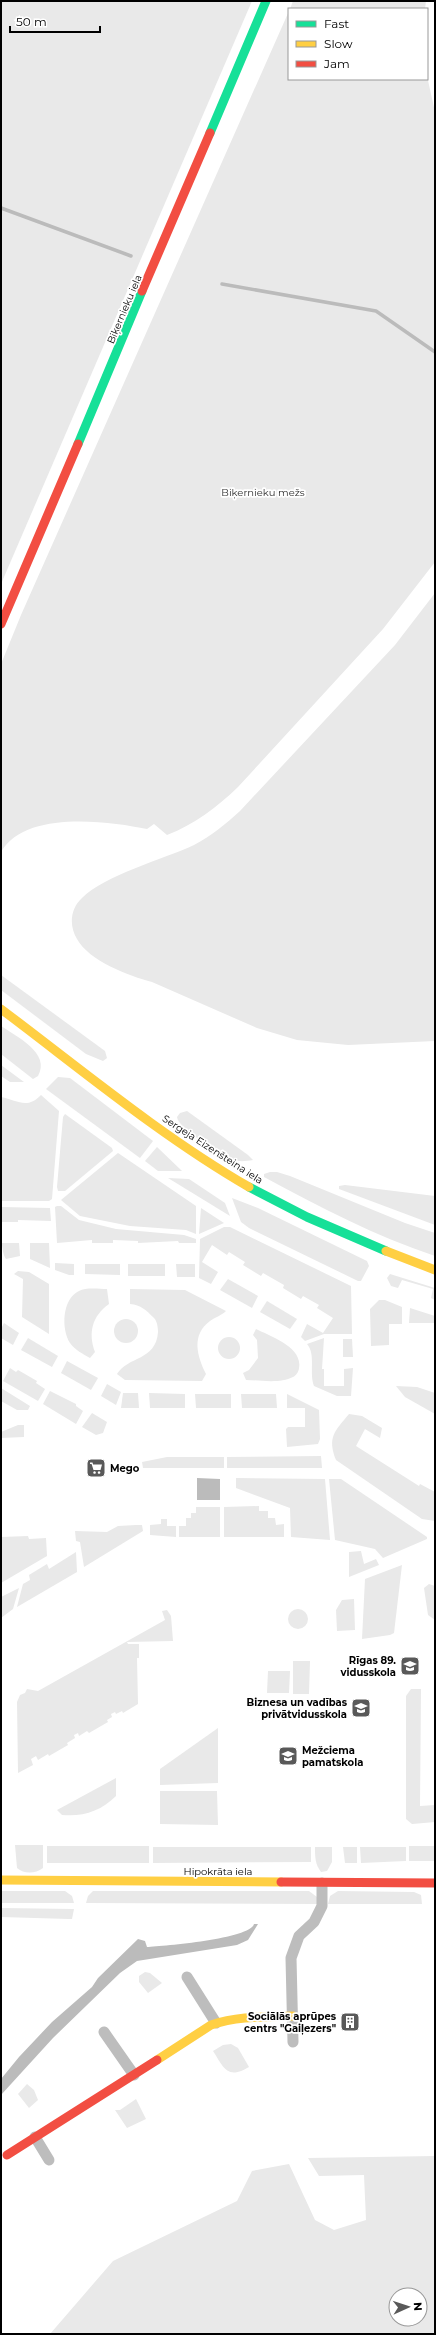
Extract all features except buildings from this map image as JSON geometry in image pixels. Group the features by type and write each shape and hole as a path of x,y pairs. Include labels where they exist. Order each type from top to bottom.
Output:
{"street":[{"name":"Biķernieku iela","path":"1,624 266,1"},
{"name":"Sergeja Eizenšteina iela","path":"1,1009 163,1132 234,1178 312,1219 384,1252 435,1270"},
{"name":"Hipokrāta iela","path":"1,1880 435,1883"},
{"path":"293,2042 291,1958 299,1936 314,1922 322,1906 322,1883"},
{"path":"187,1977 216,2023"},
{"path":"7,2155 216,2023 241,2017 293,2016"},
{"path":"104,2032 134,2075"},
{"path":"35,2137 49,2160"}],"green space":[{"path":"1,1 252,1 1,584"},
{"path":"293,1 426,1 425,8 290,8"},
{"name":"Biķernieku mežs","path":"288,13 288,80 428,80 435,112 435,562 383,629 238,787 205,815 187,826 167,835 154,824 147,829 111,823 68,822 47,824 28,830 13,839 1,852 1,664 21,615"},
{"path":"435,593 435,1041 348,1045 297,1040 257,1028 152,982 121,972 100,961 83,947 74,934 72,923 73,912 78,902 104,882 194,845 229,821 395,645"},
{"path":"1,975 105,1051 107,1058 103,1061 86,1054 1,990"},
{"path":"1,1026 30,1046 36,1053 40,1060 41,1068 38,1076 33,1079 1,1054"},
{"path":"1,1065 24,1082 10,1082 1,1076"},
{"path":"58,1077 70,1078 153,1141 140,1158 46,1089"},
{"path":"41,1095 59,1111 52,1199 49,1201 1,1201 1,1097 26,1103 36,1100"},
{"path":"187,1111 253,1160 234,1160 192,1135 179,1122 177,1117 180,1113"},
{"path":"65,1114 112,1148 113,1151 65,1191 58,1191 57,1187 63,1117"},
{"path":"157,1147 182,1171 158,1171 145,1161"},
{"path":"118,1153 196,1206 196,1234 186,1230 130,1226 80,1216 61,1200"},
{"path":"277,1172 290,1176 405,1223 435,1233 435,1256 369,1230 327,1210 264,1177 264,1174"},
{"path":"168,1178 189,1179 225,1203 230,1216"},
{"path":"345,1185 435,1196 435,1225 339,1189 339,1186"},
{"path":"232,1198 258,1208 367,1261 369,1266 361,1281 358,1281 249,1228 241,1222"},
{"path":"61,1206 79,1220 116,1229 184,1235 196,1239 196,1243 179,1243 178,1241 138,1243 138,1241 113,1240 113,1243 92,1243 92,1240 57,1243 55,1207"},
{"path":"1,1207 50,1208 51,1221 18,1220 18,1222 1,1222"},
{"path":"201,1208 224,1223 199,1234"},
{"path":"224,1227 230,1227 351,1286 352,1334 324,1334 305,1341 301,1337 307,1324 323,1333 333,1318 317,1308 319,1305 303,1296 301,1299 283,1288 284,1285 263,1273 261,1276 243,1265 245,1262 229,1252 227,1255 212,1245 202,1262 218,1272 211,1284 199,1278 200,1239"},
{"path":"2,1243 19,1243 20,1256 6,1259"},
{"path":"30,1243 49,1243 50,1268 30,1259"},
{"path":"55,1263 74,1264 74,1275 69,1275 55,1270"},
{"path":"85,1264 120,1264 120,1275 85,1274"},
{"path":"128,1264 165,1264 165,1276 128,1276"},
{"path":"176,1264 195,1264 195,1277 177,1277"},
{"path":"18,1271 29,1272 49,1284 49,1334 22,1317 23,1279 14,1274"},
{"path":"390,1274 435,1288 435,1300 431,1298 433,1289 402,1280 398,1288 391,1286 387,1278"},
{"path":"228,1279 258,1296 252,1308 220,1290"},
{"path":"89,1289 107,1289 109,1304 95,1319 92,1338 95,1352 90,1358 74,1348 67,1337 64,1323 66,1307 73,1295 79,1291"},
{"path":"130,1289 185,1290 226,1311 210,1321 200,1333 198,1339 198,1353 206,1374 202,1381 125,1380 117,1374 122,1368 147,1353 152,1348 156,1341 158,1332 157,1324 154,1318 143,1308 130,1304"},
{"path":"379,1300 385,1300 402,1307 402,1324 389,1324 389,1345 371,1346 370,1309"},
{"path":"267,1301 297,1319 290,1329 260,1312"},
{"path":"410,1308 435,1316 435,1323 409,1323"},
{"path":"126,1319 135,1322 138,1331 135,1340 126,1343 117,1340 114,1331 117,1322"},
{"path":"4,1323 19,1333 13,1345 1,1338 1,1329"},
{"path":"256,1329 284,1343 296,1354 299,1361 299,1368 295,1376 276,1381 246,1380 243,1373 249,1370 258,1358 257,1340 253,1335"},
{"path":"229,1337 237,1340 240,1348 237,1356 229,1359 221,1356 218,1348 221,1340"},
{"path":"28,1338 58,1356 52,1367 21,1350"},
{"path":"324,1338 322,1369 324,1369 324,1386 344,1386 344,1369 353,1368 351,1396 337,1396 314,1386 312,1375 312,1358 310,1348 307,1344"},
{"path":"343,1339 352,1339 353,1357 343,1357"},
{"path":"67,1361 98,1378 91,1390 61,1373"},
{"path":"10,1368 16,1372 18,1370 37,1381 36,1383 45,1389 38,1401 3,1381"},
{"path":"107,1384 121,1392 116,1405 101,1396"},
{"path":"396,1386 417,1387 435,1393 435,1414 405,1397"},
{"path":"1,1388 30,1406 28,1410 17,1410 1,1401"},
{"path":"50,1391 76,1404 76,1406 83,1411 76,1424 43,1404"},
{"path":"123,1393 138,1393 139,1408 121,1408"},
{"path":"149,1393 185,1394 185,1408 150,1408"},
{"path":"195,1394 231,1394 231,1408 196,1408"},
{"path":"241,1394 276,1394 277,1408 242,1408"},
{"path":"287,1394 319,1410 320,1439 318,1444 287,1447 286,1429 288,1427 305,1427 305,1408 287,1408"},
{"path":"92,1413 107,1422 103,1433 96,1435 82,1427"},
{"path":"349,1414 362,1416 382,1428 380,1438 365,1429 356,1446 419,1486 420,1484 435,1492 435,1521 422,1519 336,1460 333,1452 332,1440 336,1430"},
{"path":"18,1425 24,1425 24,1437 1,1438 1,1432"},
{"path":"321,1456 322,1468 227,1468 227,1457"},
{"path":"167,1457 224,1457 224,1468 143,1468 142,1462"},
{"path":"236,1478 325,1479 330,1540 291,1537 290,1508 236,1488"},
{"path":"329,1479 341,1479 427,1537 427,1539 383,1558 375,1549 335,1540"},
{"path":"259,1506 259,1511 268,1511 268,1518 275,1518 276,1525 284,1524 284,1537 224,1537 224,1507"},
{"path":"196,1507 220,1507 220,1537 179,1537 179,1526 186,1526 186,1518 191,1518 191,1513 196,1513"},
{"path":"161,1519 167,1519 167,1526 176,1526 176,1537 150,1535 150,1525 161,1524"},
{"path":"142,1525 143,1531 84,1567 80,1542 76,1541 75,1531 107,1532 118,1526"},
{"path":"28,1536 29,1539 46,1538 47,1556 1,1583 1,1537"},
{"path":"361,1551 364,1564 376,1559 379,1565 349,1577 349,1552"},
{"path":"76,1552 77,1572 17,1607 23,1584 30,1580 29,1575 47,1564 49,1569"},
{"path":"402,1565 394,1633 390,1635 362,1639 365,1579"},
{"path":"429,1584 435,1586 435,1620 428,1615 424,1588"},
{"path":"19,1588 13,1609 1,1618 1,1597"},
{"path":"354,1599 355,1630 337,1631 336,1610 342,1600"},
{"path":"298,1609 305,1612 308,1619 305,1626 298,1629 291,1626 288,1619 291,1612"},
{"path":"167,1610 171,1616 173,1641 127,1642 128,1644 139,1644 139,1658 137,1658 138,1704 123,1713 122,1711 116,1714 115,1712 111,1714 112,1717 107,1720 108,1722 89,1733 87,1731 79,1736 78,1733 74,1735 75,1738 67,1743 68,1745 49,1756 48,1754 38,1760 36,1756 31,1759 33,1765 18,1773 17,1702 20,1695 25,1693 27,1689 38,1691 165,1620 162,1611"},
{"path":"293,1661 310,1661 309,1694 293,1694"},
{"path":"268,1671 290,1671 289,1693 267,1693"},
{"path":"411,1689 421,1689 420,1806 435,1805 435,1822 412,1824 406,1819 406,1696"},
{"path":"218,1728 218,1783 160,1785 160,1769"},
{"path":"116,1778 116,1796 104,1806 91,1812 77,1815 62,1815 57,1810"},
{"path":"160,1791 217,1791 218,1825 160,1824"},
{"path":"15,1845 43,1845 43,1868 30,1872 17,1868"},
{"path":"47,1846 149,1846 149,1863 47,1863"},
{"path":"409,1846 435,1846 435,1861 409,1861"},
{"path":"153,1847 311,1847 311,1862 153,1863"},
{"path":"315,1847 332,1847 332,1862 327,1871 321,1872 316,1863"},
{"path":"343,1847 357,1847 357,1863 345,1863"},
{"path":"360,1847 406,1847 406,1861 361,1863"},
{"path":"1,1891 65,1891 72,1896 74,1903 1,1903"},
{"path":"93,1891 309,1891 317,1897 317,1904 86,1903 88,1896"},
{"path":"338,1891 414,1892 421,1895 422,1904 328,1904 330,1896"},
{"path":"1,1908 74,1909 72,1919 69,1919 1,1917"},
{"path":"145,1972 150,1973 162,1983 148,1993 139,1982 139,1976"},
{"path":"231,2044 238,2048 249,2067 242,2071 231,2072 223,2067 213,2051 223,2045"},
{"path":"27,2084 34,2090 38,2100 29,2108 18,2094"},
{"path":"136,2099 146,2119 127,2128 115,2110 120,2110"},
{"path":"435,2156 435,2334 50,2334 113,2261 237,2201 252,2171 289,2164 315,2220 334,2230 366,2220 364,2175 319,2176 308,2158"}],"shaded area":[{"path":"197,1478 220,1479 220,1500 197,1500"},
{"path":"254,1924 258,1924 248,1940 237,1945 137,1961 120,1973 53,2038 1,2095 1,2079 19,2057 52,2022 92,1987 98,1978 138,1939 145,1941 147,1947 205,1941 238,1934 249,1929"}],"waterway":[{"path":"1,208 131,256"},
{"path":"222,284 376,311 435,352"}],"traffic: fast":[{"path":"210,133 266,1"},
{"path":"78,444 142,291"},
{"path":"249,1187 307,1217 386,1251"}],"traffic: slow":[{"path":"1,1009 153,1124 216,1167 249,1187"},
{"path":"386,1251 435,1270"},
{"path":"1,1880 281,1882"},
{"path":"157,2060 211,2025 241,2018 293,2016"}],"traffic: jam":[{"path":"142,291 210,133"},
{"path":"1,624 78,444"},
{"path":"281,1882 435,1883"},
{"path":"7,2155 157,2060"}],"place":[{"name":"Mego","path":"96,1468"},
{"name":"Rīgas 89. vidusskola","path":"410,1666"},
{"name":"Biznesa un vadības privātvidusskola","path":"361,1708"},
{"name":"Mežciema pamatskola","path":"288,1756"},
{"name":"Sociālās aprūpes centrs \"Gaiļezers\"","path":"350,2022"}]}
